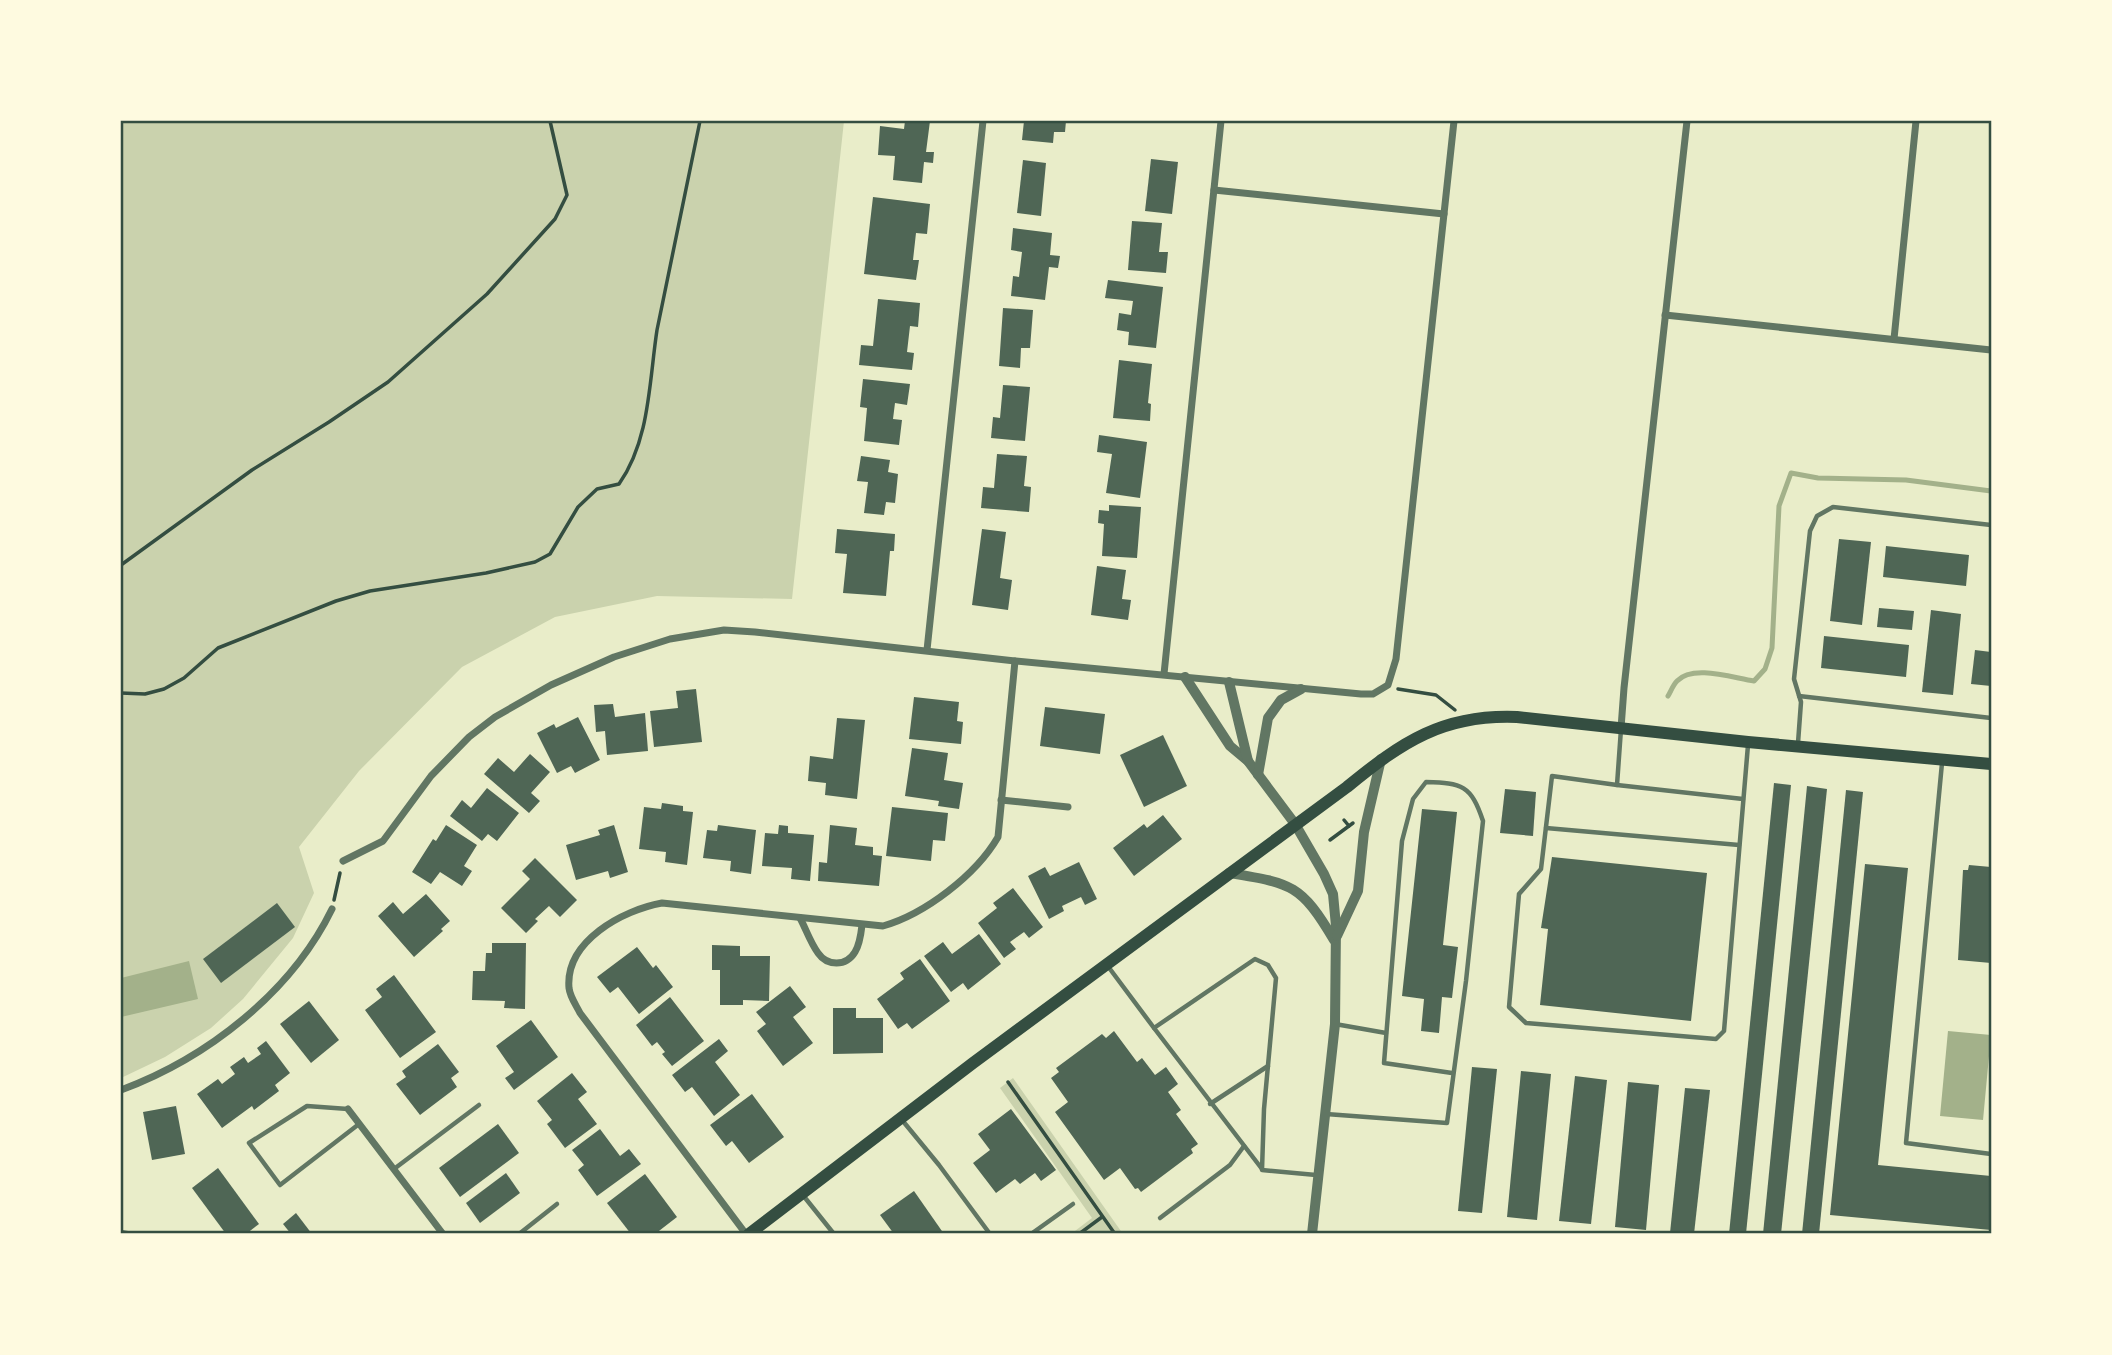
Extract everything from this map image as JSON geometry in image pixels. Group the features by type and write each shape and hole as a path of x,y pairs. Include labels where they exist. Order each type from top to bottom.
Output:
{"main road":[{"path":"748,1234 1381,759 1411,739 1438,728 1493,716 1517,717 1991,764"}],"street":[{"path":"927,650 983,121"},
{"path":"1164,674 1222,121"},
{"path":"343,861 383,841 431,776 469,737 495,717 551,685 614,657 670,639 724,631 1301,689 1373,694 1388,685 1396,659 1454,121"},
{"path":"1621,728 1687,121"},
{"path":"1894,339 1916,121"},
{"path":"1214,190 1444,214"},
{"path":"1665,314 1991,350"},
{"path":"748,1234 580,1013 569,990 575,957 590,940 618,919 647,906 676,904 883,926 908,918 973,870 998,837 1015,661"},
{"path":"1185,677 1230,746 1248,761 1295,824 1332,894 1335,908 1335,1024 1312,1234"},
{"path":"1229,682 1248,761"},
{"path":"1258,775 1268,718 1281,700 1301,689"},
{"path":"1335,942 1358,891 1364,832 1381,759"},
{"path":"1001,800 1068,807"},
{"path":"1229,873 1277,881 1298,891 1315,908 1335,942"},
{"path":"121,1090 168,1070 228,1030 285,977 312,943 332,909"},
{"path":"800,918 818,953 827,962 846,961 854,955 862,925"},
{"path":"348,1109 443,1234"}],"lane":[{"path":"1798,746 1801,702 1794,679 1810,531 1817,516 1833,507 1991,525"},
{"path":"1799,696 1991,718"},
{"path":"1617,785 1621,728"},
{"path":"1743,799 1552,776 1541,869 1519,894 1509,1007 1526,1023 1716,1039 1724,1031 1748,742"},
{"path":"1942,760 1906,1143 1991,1154"},
{"path":"1325,1114 1447,1123 1483,821 1476,799 1454,782 1426,782 1413,799 1402,841 1384,1063 1452,1073"},
{"path":"1546,828 1739,845"},
{"path":"1154,1028 1255,959 1268,965 1276,978 1262,1170"},
{"path":"1107,964 1262,1170 1318,1175"},
{"path":"1335,1024 1386,1033"},
{"path":"1210,1104 1269,1066"},
{"path":"394,1169 479,1105"},
{"path":"348,1109 307,1106 250,1143 280,1185 359,1123"},
{"path":"901,1119 939,1165 989,1234"},
{"path":"1160,1218 1230,1165 1244,1146"},
{"path":"802,1194 834,1234"},
{"path":"519,1234 557,1204"},
{"path":"1031,1234 1073,1204"},
{"path":"121,1232 132,1234"}],"path":[{"path":"121,565 251,470 388,382 487,294 555,219 564,205 567,195 550,121"},
{"path":"121,693 145,694 164,689 184,678 218,648 336,601 370,591 486,573 535,562 550,554 578,507 597,489 619,484 627,472 647,412 657,330 700,121"},
{"path":"1388,685 1404,691 1436,695 1467,720"},
{"path":"1344,820 1349,826"},
{"path":"1330,840 1358,820"},
{"path":"332,909 343,861"},
{"path":"1008,1082 1115,1234"},
{"path":"1079,1234 1103,1216"}],"shaded area":[{"path":"121,121 844,121 792,599 657,596 555,617 462,667 359,771 299,847 314,893 293,938 243,999 211,1028 165,1057 121,1078"},
{"path":"189,961 198,999 121,1017 121,978"},
{"path":"1948,1031 1991,1035 1983,1120 1940,1116"},
{"path":"1013,1078 1123,1234 1071,1234 1092,1218 1000,1088"}],"building":[{"path":"905,121 930,121 926,152 934,152 933,163 924,162 922,183 893,180 895,156 878,155 880,126 904,129"},
{"path":"1024,121 1066,121 1065,132 1054,132 1053,143 1022,140"},
{"path":"1151,159 1178,162 1172,214 1145,211"},
{"path":"1023,160 1046,163 1041,216 1017,213"},
{"path":"873,197 930,204 927,234 916,233 913,260 919,260 916,280 864,274"},
{"path":"1132,221 1162,223 1159,252 1168,252 1166,273 1128,270"},
{"path":"1013,228 1052,233 1050,255 1060,256 1058,268 1049,267 1045,300 1011,296 1013,276 1019,277 1022,252 1011,250"},
{"path":"1108,280 1163,287 1156,348 1128,345 1129,332 1117,330 1119,313 1131,315 1133,301 1105,298"},
{"path":"878,299 920,303 918,327 910,326 907,352 914,353 912,370 859,365 861,345 873,346"},
{"path":"1003,308 1033,310 1030,348 1021,348 1020,368 999,366"},
{"path":"1119,360 1152,364 1148,403 1151,404 1150,421 1113,418"},
{"path":"863,379 910,384 907,405 895,403 893,419 902,420 899,445 864,441 867,408 860,407"},
{"path":"1003,385 1030,387 1025,441 991,438 993,417 1000,418"},
{"path":"1099,435 1147,442 1140,498 1106,493 1112,454 1097,452"},
{"path":"997,454 1027,456 1024,486 1031,487 1029,512 981,508 983,487 994,488"},
{"path":"861,456 890,460 888,472 898,474 895,503 886,502 884,515 864,513 868,482 857,481"},
{"path":"1109,505 1141,507 1137,558 1102,556 1104,524 1098,523 1099,510 1109,511"},
{"path":"837,529 895,534 894,551 890,551 886,596 843,593 847,554 835,553"},
{"path":"982,529 1006,532 1000,578 1012,580 1008,610 972,605"},
{"path":"1839,539 1871,542 1862,625 1830,621"},
{"path":"1886,546 1969,555 1966,586 1883,577"},
{"path":"1097,566 1126,570 1122,599 1131,600 1128,620 1091,615"},
{"path":"1879,608 1914,611 1912,630 1877,627"},
{"path":"1931,610 1961,614 1953,695 1922,692"},
{"path":"1824,636 1909,645 1906,677 1821,668"},
{"path":"1975,650 1991,652 1991,686 1971,684"},
{"path":"696,689 702,742 654,747 650,711 678,708 676,691"},
{"path":"914,697 959,702 957,721 963,722 961,744 909,739"},
{"path":"613,704 615,717 645,713 648,751 607,755 605,731 596,732 594,705"},
{"path":"1045,707 1105,714 1100,754 1040,746"},
{"path":"578,717 600,760 575,773 571,766 557,773 537,733 554,724 556,728"},
{"path":"837,718 865,720 857,799 825,795 826,783 808,781 810,756 833,759"},
{"path":"1163,735 1187,786 1144,807 1120,755"},
{"path":"912,748 948,753 944,780 963,783 959,809 938,806 939,801 905,796"},
{"path":"530,754 550,772 531,793 540,801 529,813 484,774 498,758 514,772"},
{"path":"1774,783 1791,785 1746,1234 1729,1234"},
{"path":"1807,786 1827,789 1781,1234 1763,1234"},
{"path":"487,788 519,813 497,841 488,834 482,841 450,816 462,800 471,808"},
{"path":"1505,789 1536,792 1533,836 1500,833"},
{"path":"1846,790 1863,792 1819,1234 1802,1234"},
{"path":"662,803 683,806 683,811 693,812 687,865 665,862 666,852 639,849 644,807 661,809"},
{"path":"892,807 948,813 945,841 933,840 931,861 886,856"},
{"path":"1422,809 1457,812 1443,945 1458,947 1452,998 1442,997 1439,1033 1421,1031 1424,999 1402,996"},
{"path":"1163,815 1182,839 1134,876 1113,848 1144,824 1147,828"},
{"path":"446,825 477,845 464,866 472,871 462,886 440,872 431,884 412,872 433,839 436,841"},
{"path":"614,825 628,872 610,878 608,871 576,880 566,845 600,835 598,830"},
{"path":"718,825 756,830 751,874 730,871 731,861 703,858 707,830 717,831"},
{"path":"779,825 788,826 788,833 814,835 810,881 791,879 792,868 762,866 765,833 778,834"},
{"path":"830,825 857,828 855,845 873,847 873,855 882,856 879,886 818,881 819,862 827,863"},
{"path":"1552,857 1707,873 1691,1021 1540,1005 1548,929 1541,928"},
{"path":"535,858 577,900 560,917 549,906 535,919 538,921 526,933 501,908 530,879 522,871"},
{"path":"1079,862 1097,899 1085,905 1081,897 1062,906 1064,911 1049,919 1028,876 1045,867 1050,876"},
{"path":"1865,864 1908,868 1878,1165 1991,1176 1991,1230 1830,1215"},
{"path":"1969,865 1991,867 1991,963 1958,960 1963,870 1968,870"},
{"path":"1013,888 1043,927 1029,938 1024,932 1010,942 1016,949 1004,958 978,923 997,908 993,903"},
{"path":"426,894 450,921 441,929 443,931 414,957 378,916 393,902 403,914"},
{"path":"277,903 295,927 221,983 203,959"},
{"path":"979,934 1001,964 968,990 963,983 951,992 924,956 943,942 952,954"},
{"path":"492,943 526,943 525,1009 504,1008 505,1001 472,1000 473,971 485,971 486,953 492,953"},
{"path":"712,945 740,946 740,956 770,956 769,1001 743,1000 743,1005 720,1005 720,970 712,970"},
{"path":"637,947 653,968 656,965 673,987 639,1014 618,987 610,993 597,977"},
{"path":"920,959 950,1001 912,1029 907,1023 898,1029 877,999 904,979 900,973"},
{"path":"394,975 436,1032 400,1058 365,1010 382,997 376,989"},
{"path":"790,986 806,1007 793,1017 813,1043 783,1066 757,1031 766,1024 756,1012"},
{"path":"670,997 704,1041 672,1066 662,1054 665,1052 657,1042 652,1046 636,1025"},
{"path":"309,1001 339,1040 311,1063 280,1024"},
{"path":"833,1008 856,1008 856,1018 883,1018 883,1053 833,1054"},
{"path":"531,1020 558,1057 514,1090 505,1078 514,1072 496,1046"},
{"path":"1114,1031 1137,1062 1142,1058 1155,1075 1166,1067 1178,1084 1168,1092 1181,1110 1176,1114 1198,1144 1191,1149 1193,1153 1141,1192 1138,1188 1135,1189 1120,1168 1104,1180 1055,1112 1068,1102 1051,1078 1059,1072 1056,1068 1102,1034 1106,1038"},
{"path":"719,1039 728,1051 715,1062 740,1095 714,1116 692,1087 685,1092 672,1075"},
{"path":"266,1041 290,1073 275,1085 279,1091 254,1110 252,1106 222,1128 197,1094 218,1079 222,1084 235,1074 230,1067 244,1057 248,1063 261,1054 257,1048"},
{"path":"438,1044 459,1072 451,1078 457,1087 420,1115 396,1084 406,1077 402,1071"},
{"path":"1472,1067 1497,1069 1482,1213 1458,1211"},
{"path":"1521,1071 1551,1074 1537,1220 1507,1217"},
{"path":"572,1073 587,1092 578,1099 597,1124 565,1148 547,1124 552,1120 537,1101"},
{"path":"1575,1076 1607,1080 1591,1224 1559,1221"},
{"path":"1628,1082 1659,1085 1646,1230 1615,1227"},
{"path":"1685,1088 1710,1090 1694,1234 1670,1233"},
{"path":"752,1094 784,1137 749,1163 732,1141 726,1146 710,1125"},
{"path":"176,1106 185,1154 152,1160 143,1112"},
{"path":"1011,1109 1056,1170 1041,1181 1035,1173 1020,1184 1015,1179 996,1193 973,1163 990,1150 978,1134"},
{"path":"498,1124 519,1153 460,1197 439,1168"},
{"path":"600,1129 620,1156 629,1149 641,1164 597,1196 578,1170 584,1165 572,1150"},
{"path":"218,1168 259,1224 246,1234 226,1234 192,1188"},
{"path":"506,1173 520,1193 480,1223 466,1203"},
{"path":"645,1174 677,1217 655,1234 631,1234 607,1203"},
{"path":"914,1191 944,1234 894,1234 880,1215"},
{"path":"296,1213 312,1234 291,1234 283,1224"}],"waterway":[{"path":"1668,696 1677,681 1693,673 1754,681 1765,669 1772,648 1779,506 1791,473 1818,478 1906,480 1991,491"}]}
